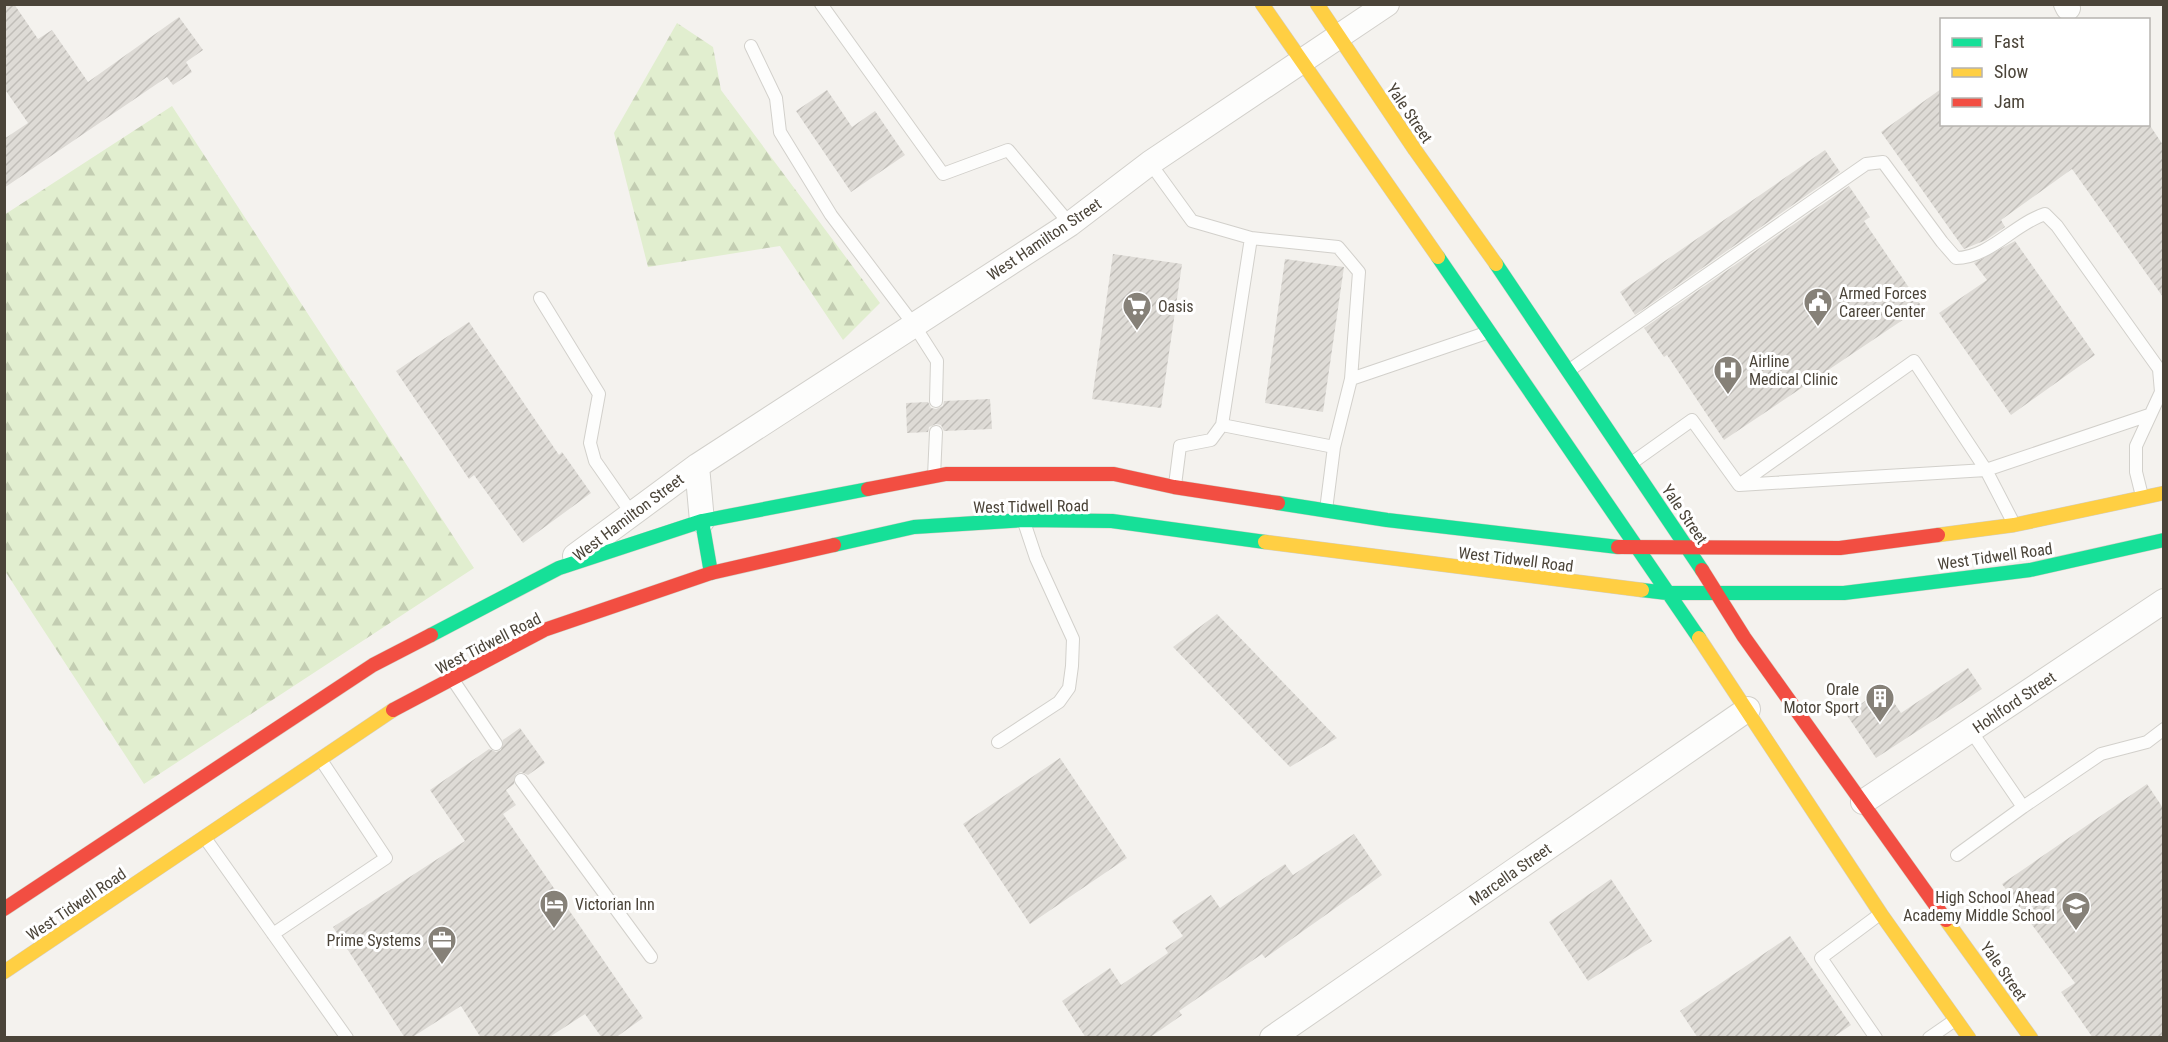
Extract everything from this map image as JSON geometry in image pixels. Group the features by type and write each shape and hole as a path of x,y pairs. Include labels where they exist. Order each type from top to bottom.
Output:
{"main road":[{"path":"1262,4 1301,62 1495,328 1637,549 1748,710 1881,914 1969,1038"},
{"name":"Yale Street","path":"1317,4 1522,309 1569,370 1716,591 1757,657 2031,1038"},
{"name":"West Tidwell Road","path":"4,909 291,717 373,665 559,568 702,521 946,474 1114,474 1173,493 1637,549 1840,548 2014,525 2163,493"},
{"name":"West Tidwell Road","path":"4,972 204,837 318,755 396,708 453,680 544,630 711,573 914,526 1023,520 1165,524 1477,571 1667,593 1716,591 1844,593 2030,570 2163,540"},
{"path":"702,521 711,573"},
{"path":"291,717 303,734"}],"street":[{"name":"West Hamilton Street","path":"559,568 697,466 1070,224 1150,164 1387,4"},
{"name":"West Hamilton Street","path":"697,466 702,521"},
{"name":"Hohlford Street","path":"1863,802 2163,601"},
{"name":"Marcella Street","path":"1272,1038 1748,710"}],"lane":[{"path":"821,4 943,174 1008,150 1070,224"},
{"path":"751,46 776,98 780,132 831,215 914,325 937,361 936,401"},
{"path":"1569,370 1866,164 1883,162 1941,242 1956,258 1970,258 2029,219 2044,214 2057,226 2159,369 2161,392 2136,446 2136,472 2142,497"},
{"path":"1150,164 1192,220 1251,238 1338,247 1359,272 1351,379 1334,447 1326,511"},
{"path":"1173,493 1180,446 1211,440 1222,424 1251,238"},
{"path":"540,298 599,394 591,443 595,461 632,514"},
{"path":"1351,379 1495,328"},
{"path":"1738,485 1914,361 1986,470 2014,525"},
{"path":"1738,485 1986,470 2149,415"},
{"path":"1631,463 1692,420 1738,485"},
{"path":"1222,424 1334,447"},
{"path":"934,477 936,432"},
{"path":"998,742 1059,702 1069,688 1072,666 1073,639 1036,558 1023,520"},
{"path":"453,680 496,744"},
{"path":"1957,855 2101,754 2147,742 2163,729"},
{"path":"1971,730 2023,807"},
{"path":"273,934 386,858 318,755"},
{"path":"521,780 651,957"},
{"path":"204,837 346,1038"},
{"path":"1876,1038 1821,958 1881,914"},
{"path":"1929,1038 1956,1019"}],"green space":[{"path":"677,23 713,47 721,90 880,303 843,340 780,246 648,267 614,133"},
{"path":"172,106 474,568 144,784 5,571 4,215"}],"building":[{"path":"4,4 14,4 38,39 52,30 88,82 179,17 203,50 186,62 192,72 173,85 167,77 4,188 4,139 28,123 4,88"},
{"path":"827,90 852,127 875,111 905,155 851,192 796,111"},
{"path":"1940,90 1940,126 2150,126 2163,145 2163,297 2072,169 2001,220 2005,227 1986,240 1964,249 1881,132"},
{"path":"1825,150 1840,172 1635,315 1620,292"},
{"path":"1849,186 1870,217 1864,221 1922,307 1724,440 1667,355 1664,357 1644,328"},
{"path":"2015,241 2095,355 2011,415 1939,313 1987,280 1974,263"},
{"name":"Oasis","path":"1113,254 1182,264 1161,408 1092,399"},
{"path":"1285,259 1344,267 1323,412 1265,403"},
{"path":"469,322 559,455 562,452 591,493 523,543 474,475 469,479 396,371"},
{"path":"990,399 992,429 944,431 941,425 936,424 929,427 928,432 907,433 906,403 928,402 931,408 936,409 943,406 944,401"},
{"path":"1217,614 1337,738 1290,767 1173,647"},
{"path":"1968,668 1982,689 1876,758 1846,714 1884,688 1901,713"},
{"path":"520,728 545,763 528,775 521,772 516,774 514,784 506,790 516,805 503,814 643,1018 615,1038 602,1038 585,1014 548,1038 481,1038 461,1006 411,1038 405,1038 333,927 465,841 430,790 489,749 496,752 501,750 503,740"},
{"path":"1060,758 1127,858 1030,924 963,824"},
{"path":"2147,784 2163,808 2163,1038 2093,1038 2061,992 2075,983 2002,884"},
{"path":"1354,834 1382,875 1265,958 1262,954 1179,1011 1182,1015 1149,1038 1086,1038 1062,1001 1110,968 1121,985 1168,953 1165,948 1183,936 1172,921 1211,895 1220,908 1285,864 1293,875"},
{"path":"1611,879 1652,941 1588,981 1549,922"},
{"path":"1790,936 1851,1025 1832,1038 1698,1038 1680,1011"}],"traffic: fast":[{"path":"1438,257 1699,638"},
{"path":"1496,264 1702,570"},
{"path":"431,635 559,568 702,521 868,489"},
{"path":"1278,503 1387,520 1618,547"},
{"path":"834,545 914,527 1024,520 1112,521 1265,542"},
{"path":"702,521 711,573"},
{"path":"1642,590 1667,593 1844,593 2030,570 2164,540"}],"traffic: slow":[{"path":"1262,4 1438,257"},
{"path":"1317,4 1415,150 1496,264"},
{"path":"1938,535 2014,525 2164,493"},
{"path":"1265,542 1642,590"},
{"path":"1699,638 1881,914 1969,1038"},
{"path":"4,972 393,710"},
{"path":"1946,920 2031,1038"}],"traffic: jam":[{"path":"868,489 946,474 1114,474 1174,487 1278,503"},
{"path":"1618,547 1840,548 1938,535"},
{"path":"393,710 544,630 711,573 834,545"},
{"path":"1702,570 1744,637 1946,920"},
{"path":"4,909 373,665 431,635"}],"place":[{"name":"Armed Forces Career Center","path":"1818,328"},
{"name":"Oasis","path":"1137,332"},
{"name":"Airline Medical Clinic","path":"1728,396"},
{"name":"Orale Motor Sport","path":"1880,724"},
{"name":"Victorian Inn","path":"554,930"},
{"name":"High School Ahead Academy Middle School","path":"2076,932"},
{"name":"Prime Systems","path":"442,966"}]}
